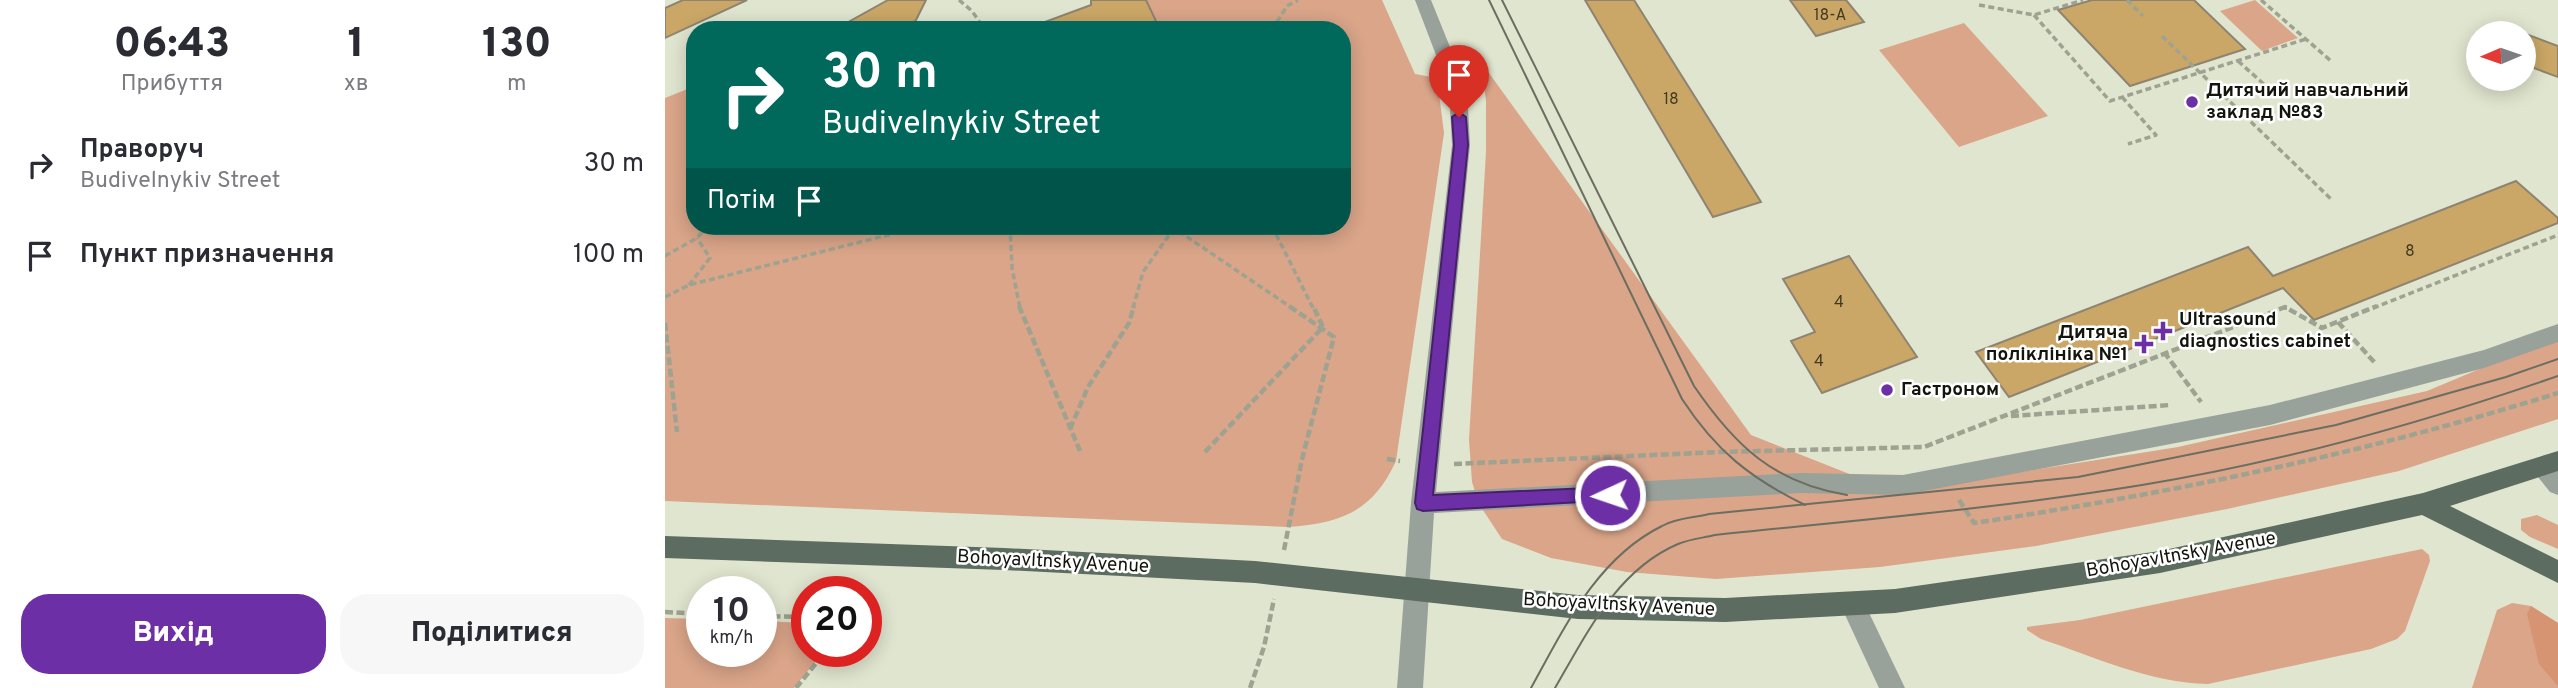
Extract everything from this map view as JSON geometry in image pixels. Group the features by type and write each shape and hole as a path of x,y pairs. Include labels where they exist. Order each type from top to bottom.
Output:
{"main road":[{"name":"Bohoyavltnsky Avenue","path":"665,547 1255,572 1603,608 1725,610 1852,604 1953,593 2160,562 2423,504 2549,464"},
{"path":"2423,504 2558,572"}],"street":[{"path":"1410,688 1423,503 1461,145 1458,89 1423,0"},
{"path":"1423,503 1801,484 1903,485 2270,415 2484,359 2558,333"},
{"path":"2549,464 2558,485"},
{"path":"1852,604 1892,688"}],"path":[{"path":"960,0 979,21"},
{"path":"1278,21 1287,6 1298,0"},
{"path":"1979,5 2034,15 2083,0"},
{"path":"2127,0 2143,16"},
{"path":"2261,0 2331,61"},
{"path":"2034,15 2110,101 2306,39"},
{"path":"2162,36 2332,200"},
{"path":"2238,61 2276,95"},
{"path":"2122,97 2156,135 2128,144"},
{"path":"665,256 700,235"},
{"path":"665,297 689,285 887,235"},
{"path":"1010,235 1012,268 1021,314 1080,451"},
{"path":"1069,429 1088,387 1129,323 1143,272 1168,235"},
{"path":"1185,235 1334,337 1302,459 1289,527"},
{"path":"1277,235 1323,327"},
{"path":"1387,459 1428,463 1924,447 2285,307 2322,328 2558,235"},
{"path":"689,285 710,258 697,238"},
{"path":"2338,322 2378,366 2366,369"},
{"path":"665,323 677,432"},
{"path":"1205,452 1323,327"},
{"path":"2164,352 2201,402"},
{"path":"1924,447 1974,523 2172,492 2273,470 2489,416 2558,393"},
{"path":"2187,404 2214,400"},
{"path":"2007,416 2174,404"},
{"path":"665,612 686,613"},
{"path":"1250,688 1264,647"},
{"path":"796,688 813,667"}],"shaded area":[{"path":"1146,0 1382,0 1415,74 1437,78 1444,133 1396,461 1377,492 1366,503 1340,518 1289,527 665,501 665,98 686,90 686,235 1351,235 1351,21 1156,21"},
{"path":"2255,0 2298,38 2262,51 2220,11"},
{"path":"1964,23 2048,116 1959,147 1879,50"},
{"path":"1481,62 1751,435 1895,492 2178,447 2427,391 2558,336 2558,419 2399,471 2227,509 2036,546 1880,567 1716,579 1627,572 1551,558 1502,539 1479,504 1472,482 1469,440 1486,152 1486,101"},
{"path":"2537,515 2558,525 2558,549 2530,537 2521,530 2521,519"},
{"path":"2422,549 2429,555 2430,561 2405,631 2397,639 2371,649 2208,684 2186,683 2123,668 2041,639 2027,630 2027,627 2080,620"},
{"path":"2512,603 2531,606 2558,623 2558,688 2472,688 2497,610"},
{"path":"2531,606 2558,623 2558,686 2539,664 2527,614"},
{"path":"665,618 686,619 686,667 777,667 777,622 791,622 791,667 811,667 794,688 665,688"}],"building":[{"path":"683,0 747,0 702,21 686,21 686,28 665,38 665,8"},
{"path":"888,0 926,0 915,21 850,21"},
{"path":"1091,0 1146,0 1156,21 1047,21 1091,5"},
{"path":"1585,0 1634,0 1761,202 1713,217"},
{"path":"1790,0 1846,0 1864,22 1816,36"},
{"path":"2092,0 2194,0 2245,49 2130,86 2058,10"},
{"path":"2536,38 2558,46 2558,77 2536,69"},
{"path":"2516,181 2558,218 2558,223 2314,320 2283,288 2009,397 1976,352 2248,247 2273,276"},
{"path":"1849,256 1917,357 1822,393 1791,341 1815,332 1783,279"}],"tram line":[{"path":"1489,0 1682,399 1708,434 1736,461 1767,484 1804,504"},
{"path":"1502,0 1694,386 1725,427 1758,458 1798,481 1847,495"},
{"path":"1804,504 2078,477 2336,425 2506,377 2558,359"},
{"path":"1555,688 1592,625 1621,586 1657,555 1683,542 1715,535 2036,500 2195,476 2352,440 2456,410 2558,376"},
{"path":"1531,688 1584,596 1619,556 1639,540 1673,521 1709,514 1804,504"}],"place":[{"name":"Дитячий навчальний заклад №83","path":"2192,102"},
{"name":"Ultrasound diagnostics cabinet","path":"2163,331"},
{"name":"Дитяча поліклініка №1","path":"2144,344"},
{"name":"Гастроном","path":"1887,390"}],"route":[{"path":"1459,117 1461,145 1423,503 1610,495"}]}
